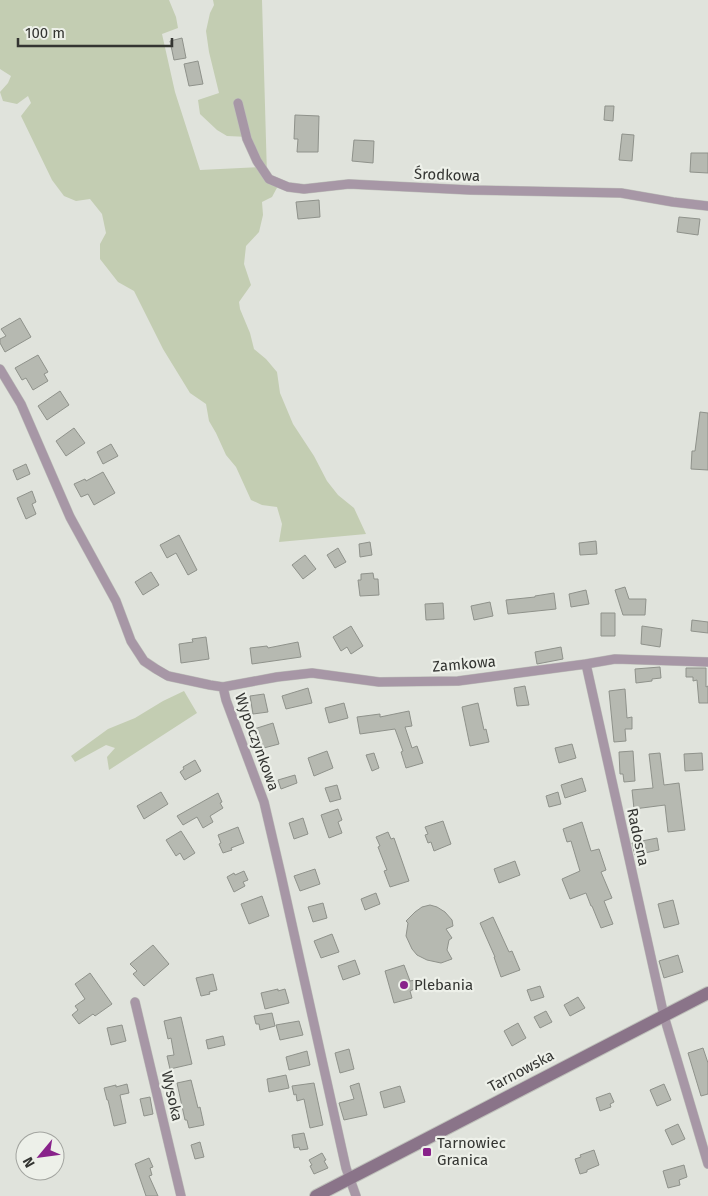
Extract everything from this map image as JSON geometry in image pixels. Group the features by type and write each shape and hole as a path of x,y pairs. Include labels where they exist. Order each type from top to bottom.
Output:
{"main road":[{"name":"Tarnowska","path":"316,1196 708,993"}],"street":[{"name":"Środkowa","path":"238,103 247,139 257,161 269,179 288,187 304,189 349,184 470,190 621,193 708,206"},
{"name":"Wypoczynkowa","path":"0,369 21,404 70,517 116,601 131,641 144,661 168,676 223,687 226,700 264,802 344,1160 356,1196"},
{"name":"Zamkowa","path":"223,687 312,673 379,682 458,681 615,659 708,662"},
{"name":"Radosna","path":"586,664 664,1016 708,1164"},
{"name":"Wysoka","path":"135,1002 181,1196"}],"green space":[{"path":"0,0 169,0 178,28 162,34 175,92 200,170 260,167 249,137 227,136 217,130 200,114 198,100 219,93 206,31 214,5 213,0 262,0 267,176 279,184 272,197 262,202 263,215 259,232 246,246 244,264 251,285 239,302 240,309 250,333 254,349 277,372 280,393 293,424 314,456 327,481 338,495 354,508 366,534 279,542 282,524 277,507 262,505 251,500 236,467 226,455 209,421 206,404 190,393 163,349 134,291 118,282 100,259 100,244 106,233 102,214 90,199 76,201 64,196 52,180 21,116 31,103 28,96 17,104 3,101 0,92 11,76 0,69"},
{"path":"184,691 197,713 109,770 107,757 115,748 106,745 75,762 71,756 108,729 135,718"}],"building":[{"path":"182,38 186,58 174,60 170,41"},
{"path":"198,61 203,84 189,86 184,64"},
{"path":"605,106 614,106 613,121 604,120"},
{"path":"295,115 319,116 318,152 297,152 298,139 294,139"},
{"path":"622,134 634,135 632,161 619,160"},
{"path":"354,140 374,141 373,163 352,161"},
{"path":"691,153 708,153 708,173 690,172"},
{"path":"319,200 320,217 298,219 296,202"},
{"path":"679,217 700,219 698,235 677,232"},
{"path":"20,318 31,337 5,352 0,339 6,336 1,329"},
{"path":"38,355 48,372 44,374 48,381 33,390 26,378 22,380 15,368"},
{"path":"60,391 69,405 47,420 38,406"},
{"path":"700,412 708,413 708,470 691,469 692,451 695,451"},
{"path":"74,428 85,443 66,456 56,441"},
{"path":"111,444 118,456 103,464 97,452"},
{"path":"26,464 30,474 17,480 13,470"},
{"path":"103,472 115,493 94,505 88,494 81,497 74,484 85,479 86,481"},
{"path":"32,491 36,502 32,504 36,514 26,519 17,498"},
{"path":"179,535 197,570 188,575 176,553 167,558 160,545"},
{"path":"596,541 597,554 580,555 579,543"},
{"path":"370,542 372,555 360,557 359,544"},
{"path":"338,548 346,562 335,568 327,555"},
{"path":"305,555 316,569 303,579 292,565"},
{"path":"151,572 159,585 143,595 135,582"},
{"path":"373,573 374,579 378,579 379,595 360,596 358,580 361,580 361,574"},
{"path":"625,587 629,599 646,599 645,615 623,615 615,590"},
{"path":"586,590 589,604 571,607 569,594"},
{"path":"554,593 556,609 508,614 506,600"},
{"path":"490,602 493,616 474,620 471,606"},
{"path":"443,603 444,619 426,620 425,604"},
{"path":"601,613 615,613 615,636 601,636"},
{"path":"692,620 708,622 708,633 691,631"},
{"path":"351,626 363,646 351,654 347,647 341,651 333,637"},
{"path":"642,626 662,629 660,647 641,644"},
{"path":"206,637 209,659 181,663 179,644 193,642 192,639"},
{"path":"298,642 301,657 252,664 250,648 267,646 268,648"},
{"path":"561,647 563,659 537,664 535,652"},
{"path":"660,667 661,678 636,683 635,669"},
{"path":"686,668 706,668 708,703 699,703 697,680 693,681 693,677 686,677"},
{"path":"525,686 529,705 517,706 514,688"},
{"path":"308,688 312,703 286,709 282,696"},
{"path":"625,689 627,718 632,717 632,729 625,729 626,741 614,742 609,691"},
{"path":"264,694 268,712 253,714 250,696"},
{"path":"344,703 348,718 329,723 325,708"},
{"path":"478,703 484,730 486,729 489,742 470,746 462,707"},
{"path":"409,711 412,726 405,727 412,748 417,746 423,763 406,768 401,752 403,751 395,729 360,734 357,717 380,714 380,717"},
{"path":"273,723 279,744 260,749 254,729"},
{"path":"572,744 576,758 559,763 555,748"},
{"path":"327,751 333,768 314,776 308,758"},
{"path":"633,751 635,781 624,782 623,774 620,774 619,752"},
{"path":"374,753 379,768 372,771 366,755"},
{"path":"660,753 664,785 679,783 685,830 668,832 665,805 634,809 632,790 653,788 649,754"},
{"path":"702,753 703,770 685,771 684,754"},
{"path":"195,760 201,771 185,780 180,772 184,769 183,767"},
{"path":"295,775 297,783 281,789 278,780"},
{"path":"582,778 586,791 565,798 561,785"},
{"path":"337,785 341,799 330,802 325,788"},
{"path":"161,792 168,804 144,819 137,806"},
{"path":"558,792 561,804 549,807 546,796"},
{"path":"218,793 223,808 210,816 213,822 203,828 197,817 183,825 177,816"},
{"path":"338,809 342,820 338,822 342,833 329,838 321,815"},
{"path":"303,818 308,834 294,839 289,823"},
{"path":"443,821 451,844 434,851 431,842 428,843 425,835 428,834 425,827"},
{"path":"582,822 591,851 599,849 606,870 601,872 612,898 604,901 613,924 601,928 586,893 570,899 562,879 580,871 571,841 567,842 563,829"},
{"path":"238,827 244,843 223,853 218,835"},
{"path":"181,831 195,853 184,860 180,853 176,856 166,840"},
{"path":"388,832 391,839 394,838 409,881 390,887 384,871 387,870 376,837"},
{"path":"657,838 659,850 635,855 632,843"},
{"path":"515,861 520,875 499,883 494,869"},
{"path":"315,869 320,884 300,891 294,876"},
{"path":"244,871 248,880 243,882 245,886 234,892 227,877"},
{"path":"376,893 380,904 365,910 361,899"},
{"path":"262,896 269,916 249,924 241,904"},
{"path":"673,900 679,924 664,928 658,904"},
{"path":"323,903 327,918 313,922 308,907"},
{"path":"430,905 445,912 452,920 453,926 446,929 452,938 449,940 447,950 452,959 441,963 427,960 417,955 406,936 408,923 406,921 422,907"},
{"path":"493,917 509,952 512,951 520,970 501,977 495,957 480,923"},
{"path":"332,934 339,952 321,958 314,941"},
{"path":"153,945 169,964 144,986 133,974 137,971 130,964"},
{"path":"678,955 683,972 664,978 659,961"},
{"path":"355,960 360,974 343,980 338,966"},
{"name":"Plebania","path":"404,965 410,981 418,981 418,987 410,991 412,998 394,1003 385,971"},
{"path":"90,973 112,1004 79,1024 72,1015 78,1010 75,1006 85,999 75,984"},
{"path":"213,974 217,990 201,996 196,978"},
{"path":"540,986 544,997 531,1001 527,990"},
{"path":"278,989 278,991 285,989 289,1003 265,1009 261,993"},
{"path":"578,997 585,1008 570,1016 564,1005"},
{"path":"546,1011 552,1022 540,1028 534,1017"},
{"path":"272,1013 275,1026 260,1030 254,1016"},
{"path":"181,1017 192,1064 170,1069 167,1056 174,1055 171,1038 168,1039 164,1021"},
{"path":"299,1021 303,1035 280,1040 276,1025"},
{"path":"518,1023 526,1038 512,1046 504,1031"},
{"path":"122,1025 126,1041 111,1045 107,1028"},
{"path":"223,1036 225,1045 208,1049 206,1040"},
{"path":"703,1048 708,1063 708,1094 701,1096 688,1053"},
{"path":"349,1049 354,1069 340,1073 335,1053"},
{"path":"307,1051 310,1065 289,1070 286,1057"},
{"path":"286,1075 289,1088 269,1092 267,1079"},
{"path":"191,1080 204,1125 189,1128 187,1120 185,1120 177,1083"},
{"path":"314,1083 323,1125 310,1128 304,1099 297,1101 292,1086"},
{"path":"359,1083 367,1115 344,1120 339,1103 354,1099 350,1086"},
{"path":"127,1084 129,1093 120,1095 126,1123 114,1126 104,1088"},
{"path":"664,1084 671,1100 657,1106 650,1090"},
{"path":"400,1086 405,1102 384,1108 380,1092"},
{"path":"610,1093 614,1102 610,1104 611,1107 600,1111 596,1098"},
{"path":"150,1097 153,1114 144,1116 140,1099"},
{"path":"678,1124 685,1139 672,1145 665,1130"},
{"path":"304,1133 308,1149 300,1150 299,1147 294,1148 292,1135"},
{"path":"200,1142 204,1157 195,1159 191,1145"},
{"path":"594,1150 599,1165 580,1174 575,1159"},
{"path":"322,1153 328,1168 314,1174 309,1160"},
{"path":"149,1158 153,1167 150,1168 152,1175 149,1176 158,1196 146,1196 135,1164"},
{"path":"684,1165 687,1177 679,1180 680,1185 668,1188 663,1171"}],"place":[{"name":"Plebania","path":"404,985"},
{"name":"Tarnowiec Granica","path":"427,1152"}]}
